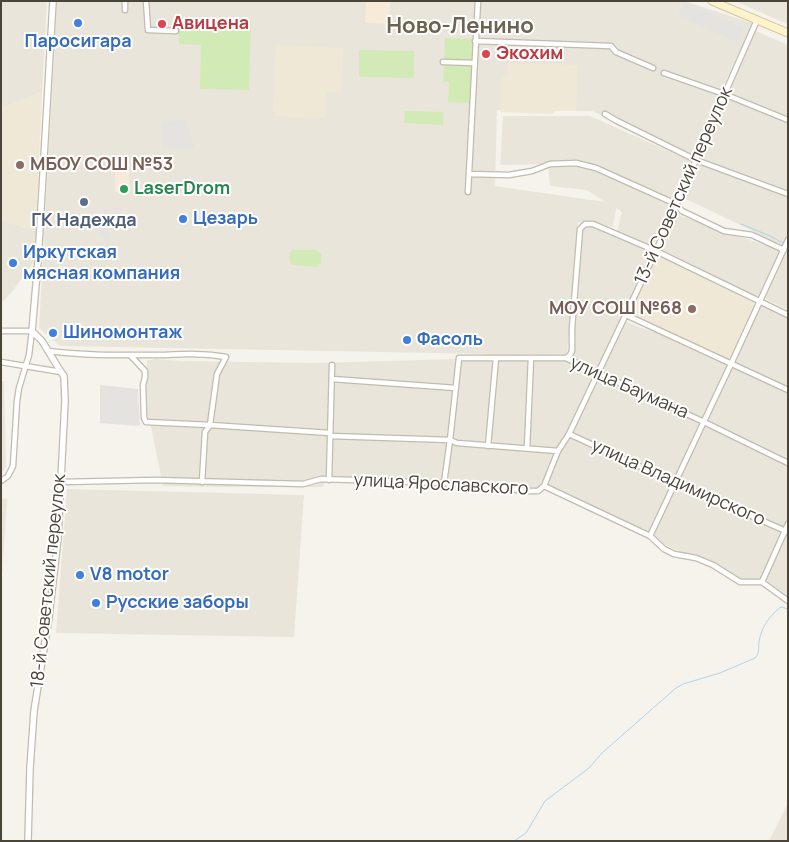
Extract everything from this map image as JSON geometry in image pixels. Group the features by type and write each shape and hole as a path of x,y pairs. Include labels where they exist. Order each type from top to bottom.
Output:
{"main road":[{"path":"712,1 725,4 788,33"}],"street":[{"path":"1,481 8,476 13,466 17,401 29,355 32,331 54,1"},
{"path":"125,1 125,10"},
{"path":"146,1 148,30 176,31"},
{"path":"468,192 478,1"},
{"name":"13-й Советский переулок","path":"544,486 558,451 569,434 656,251 757,20"},
{"path":"475,41 611,46 616,52 653,68"},
{"path":"443,62 474,63"},
{"path":"664,73 724,94 788,120"},
{"path":"605,114 696,160 788,194"},
{"path":"468,174 509,175 532,171 550,164 576,163 596,168 676,204 682,210 724,231 752,235 784,250"},
{"path":"566,358 572,351 572,328 580,229 585,224 593,224 656,251 788,315"},
{"path":"650,536 787,242"},
{"path":"626,315 788,390"},
{"path":"1,331 32,331"},
{"name":"18-й Советский переулок","path":"28,841 34,711 49,617 58,538 65,401 64,376 42,341 32,331"},
{"path":"48,351 78,355 200,354 226,357 217,374 210,424 204,432 202,482"},
{"path":"130,355 145,371 146,377 143,385 144,418 146,422 210,424 330,435 450,440 457,443 558,451"},
{"name":"улица Баумана","path":"456,388 459,358 566,358 788,463"},
{"path":"488,446 496,358"},
{"path":"527,448 532,358"},
{"path":"1,362 61,372"},
{"path":"329,480 332,365"},
{"path":"332,379 456,388 444,483"},
{"name":"улица Владимирского","path":"569,434 786,531"},
{"name":"улица Ярославского","path":"62,482 155,480 303,484 321,479 444,483 529,492 538,491 544,486 650,536 664,549 674,554 696,558 713,565 740,582 762,582"},
{"path":"788,524 762,582 788,601"}],"shaded area":[{"path":"1,1 47,1 42,92 1,109"},
{"path":"57,1 684,1 752,23 692,156 592,111 497,110 495,186 605,202 587,190 550,186 548,164 500,165 503,116 590,116 695,163 756,31 788,45 788,310 766,298 759,297 726,282 659,248 675,214 767,246 771,240 679,195 653,246 617,231 622,212 616,208 613,227 578,222 567,355 519,354 558,358 598,371 570,357 573,356 575,351 573,327 582,230 592,226 653,252 625,321 636,326 696,346 708,326 746,338 762,300 788,313 788,604 761,586 747,580 740,580 731,573 544,489 327,478 323,487 163,486 150,422 148,422 147,360 316,363 456,359 488,354 60,346 39,328"},
{"path":"366,1 390,1 390,24 365,23"},
{"path":"735,1 788,1 788,24 769,16"},
{"path":"684,2 743,27 737,42 678,16"},
{"path":"276,45 343,48 341,92 326,92 325,118 273,116"},
{"path":"508,63 578,65 576,111 556,110 552,114 501,112 502,75 507,75"},
{"name":"МБОУ СОШ №53","path":"42,92 36,231 1,220 1,109"},
{"path":"185,119 195,148 162,147 162,123"},
{"path":"115,160 129,160 129,192 115,192"},
{"path":"102,210 110,210 108,256 98,256 99,243 105,243 105,237 100,236"},
{"path":"1,220 36,231 35,260 12,292 1,303"},
{"name":"МОУ СОШ №68","path":"657,255 756,304 729,361 629,314"},
{"path":"1,381 4,381 6,466 1,476"},
{"path":"100,385 138,389 140,426 100,423"},
{"path":"67,489 304,495 294,637 56,633"},
{"path":"1,498 7,499 1,590"},
{"path":"788,803 788,841 769,841"}],"green space":[{"path":"194,20 251,21 249,90 200,89 201,45 179,44 179,23 193,24"},
{"path":"445,38 473,39 473,61 444,60"},
{"path":"359,50 414,51 414,78 359,77"},
{"path":"444,64 472,65 470,103 448,102 449,82 443,82"},
{"path":"405,111 444,112 443,125 404,123"},
{"path":"293,250 317,250 321,254 321,263 317,267 292,265 290,263 290,252"}],"waterway":[{"path":"741,224 785,244"},
{"path":"514,841 526,833 545,801 589,768 602,753 676,688 683,684 720,673 755,658 766,623 781,607 788,609"}],"place":[{"name":"Паросигара","path":"78,23"},
{"name":"Авицена","path":"162,24"},
{"name":"Экохим","path":"486,54"},
{"name":"МБОУ СОШ №53","path":"20,165"},
{"name":"LaseгDrom","path":"124,189"},
{"name":"ГК Надежда","path":"84,202"},
{"name":"Цезарь","path":"183,219"},
{"name":"Иркутская мясная компания","path":"13,263"},
{"name":"МОУ СОШ №68","path":"692,309"},
{"name":"Шиномонтаж","path":"53,333"},
{"name":"Фасоль","path":"407,340"},
{"name":"V8 motor","path":"80,575"},
{"name":"Русские заборы","path":"96,603"}],"district":[{"name":"Ново-Ленино","path":"460,27"}]}
